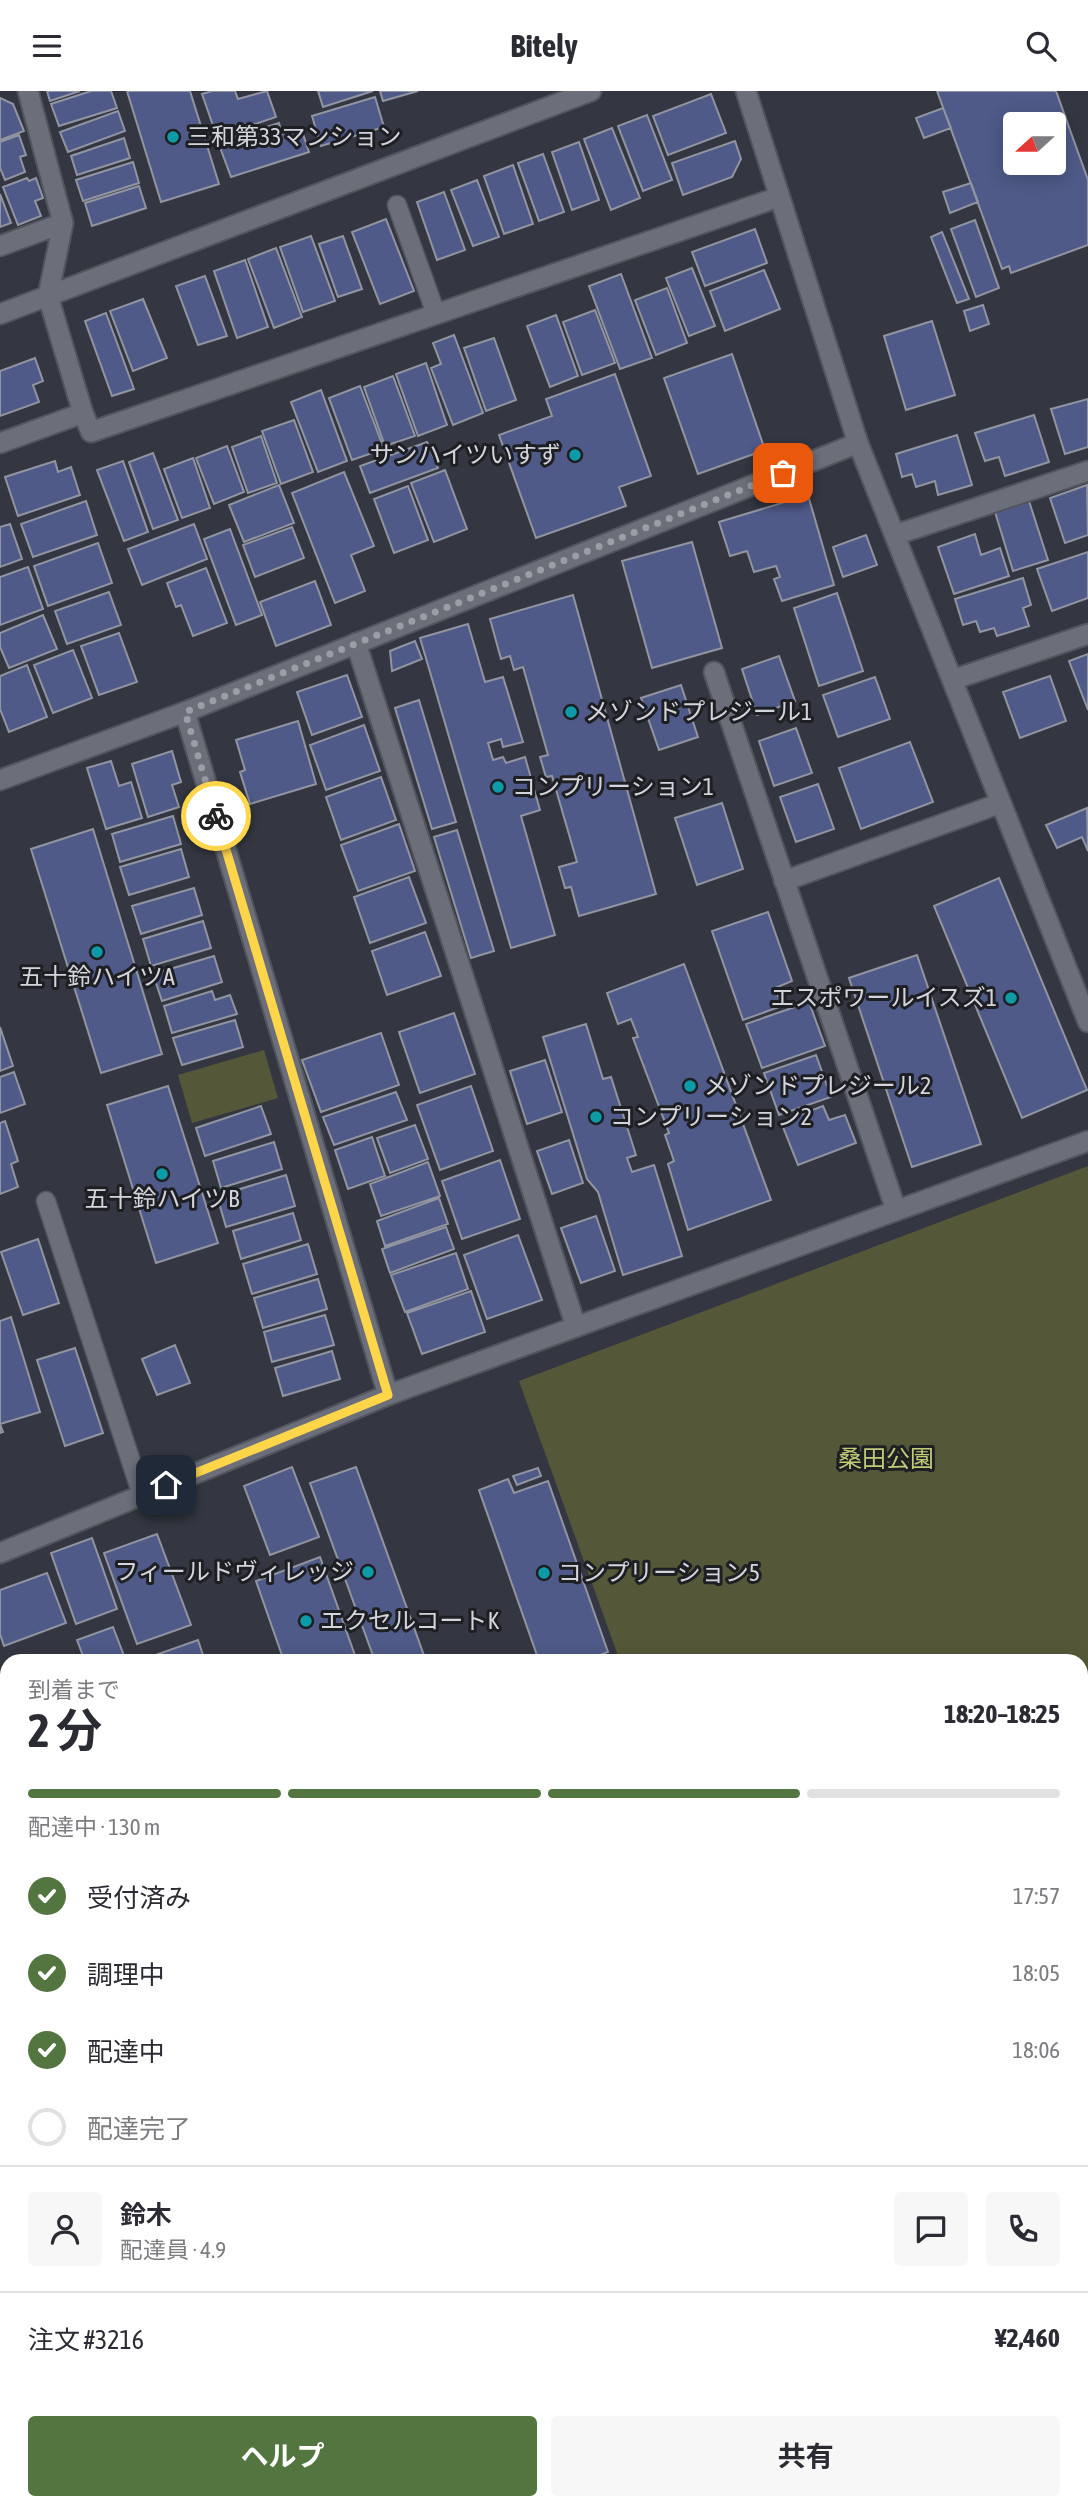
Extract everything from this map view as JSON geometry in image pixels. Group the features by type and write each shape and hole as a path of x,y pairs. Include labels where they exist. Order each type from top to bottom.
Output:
{"street":[{"path":"28,91 63,223 48,296 91,432 779,197"},
{"path":"0,314 591,91"},
{"path":"746,91 859,443 1088,1022"},
{"path":"0,246 63,223"},
{"path":"0,443 83,413"},
{"path":"1,778 185,712 859,443"},
{"path":"895,535 1088,471"},
{"path":"952,680 1088,634"},
{"path":"356,643 576,1327"},
{"path":"714,672 896,1210"},
{"path":"185,712 388,1395"},
{"path":"784,881 1001,803"},
{"path":"0,1553 388,1395 1088,1141"}],"lane":[{"path":"397,205 436,313"},
{"path":"46,1201 142,1495"}],"green space":[{"path":"264,1050 278,1098 192,1123 178,1075"},
{"name":"桑田公園","path":"1088,1166 1088,1654 617,1654 519,1381"}],"building":[{"path":"47,91 80,91 50,101"},
{"path":"91,91 111,91 117,108 59,126 51,104"},
{"name":"三和第33マンション","path":"127,91 190,91 219,184 161,202"},
{"path":"235,91 238,99 267,91 276,117 217,137 202,94"},
{"path":"318,91 373,91 323,107"},
{"path":"380,91 418,91 383,101"},
{"path":"937,91 1056,91 1064,112 1003,112 1003,175 1066,175 1066,119 1088,180 1088,245 1011,273 1009,266 1002,269"},
{"path":"711,94 726,133 668,155 653,116"},
{"path":"375,97 384,127 321,146 312,116"},
{"path":"0,98 13,104 24,131 0,140"},
{"path":"943,108 951,128 924,138 916,118"},
{"path":"118,111 125,131 68,152 60,132"},
{"path":"647,115 672,180 643,191 618,126"},
{"path":"279,123 282,134 301,128 309,152 231,177 218,142"},
{"path":"612,128 640,198 611,210 584,139"},
{"path":"19,135 26,155 20,157 25,172 5,180 0,168 0,142"},
{"path":"124,138 130,158 77,175 71,156"},
{"path":"735,141 741,159 732,177 683,195 672,163"},
{"path":"579,142 599,200 572,210 552,152"},
{"path":"543,154 564,212 539,221 518,163"},
{"path":"133,162 139,183 83,201 76,180"},
{"path":"513,165 533,224 504,234 484,176"},
{"path":"27,178 29,181 36,178 43,198 35,201 41,216 18,225 3,187"},
{"path":"477,180 499,237 473,246 451,190"},
{"path":"971,183 978,202 950,213 943,192"},
{"path":"139,186 146,208 92,226 85,203"},
{"path":"444,192 465,250 437,260 417,202"},
{"path":"0,194 11,223 0,227"},
{"path":"386,219 414,291 380,304 352,232"},
{"path":"975,220 999,288 976,297 951,229"},
{"path":"755,229 767,263 705,286 692,252"},
{"path":"942,232 969,299 957,303 931,237"},
{"path":"311,236 335,301 303,312 280,247"},
{"path":"343,236 362,289 338,297 319,244"},
{"path":"276,248 302,317 274,328 248,259"},
{"path":"245,260 268,327 237,338 214,271"},
{"path":"692,268 715,326 689,336 666,278"},
{"path":"764,270 780,309 725,331 710,291"},
{"path":"621,274 652,358 620,369 589,286"},
{"path":"205,276 227,336 198,345 176,286"},
{"path":"667,288 687,343 656,355 635,300"},
{"path":"143,299 167,358 133,371 110,311"},
{"path":"983,305 989,324 970,331 964,311"},
{"path":"595,310 615,363 582,375 563,322"},
{"path":"106,313 134,389 112,396 85,321"},
{"path":"556,315 578,376 550,387 527,326"},
{"path":"932,321 955,395 906,410 884,336"},
{"path":"454,335 483,413 453,425 431,368 441,364 433,343"},
{"path":"494,338 516,400 486,411 464,348"},
{"path":"732,354 765,450 698,474 664,378"},
{"path":"35,358 43,381 33,385 39,402 0,416 0,371"},
{"path":"426,363 447,425 418,436 396,374"},
{"name":"サンハイツいすず","path":"615,374 651,476 619,487 626,506 536,538 499,435 552,416 546,399"},
{"path":"393,376 415,436 385,446 364,387"},
{"path":"360,386 384,449 352,460 329,398"},
{"path":"321,390 347,461 318,472 291,402"},
{"path":"1088,399 1088,447 1065,454 1051,409"},
{"path":"1034,415 1049,462 1005,476 999,457 985,461 975,433"},
{"path":"294,420 313,472 281,484 262,431"},
{"path":"957,435 972,485 938,495 935,481 916,487 912,474 902,477 896,454"},
{"path":"261,436 277,483 248,493 232,447"},
{"path":"427,442 438,468 370,493 360,466"},
{"path":"227,446 244,492 214,504 196,458"},
{"path":"153,453 178,520 153,529 129,462"},
{"path":"193,458 210,508 182,518 164,469"},
{"path":"55,461 58,472 71,467 80,495 18,516 5,477"},
{"path":"123,461 148,532 124,541 97,470"},
{"path":"445,470 467,529 434,542 411,483"},
{"path":"344,472 374,546 351,555 365,591 335,603 292,493"},
{"path":"279,485 294,523 244,542 229,505"},
{"path":"1087,485 1088,535 1065,543 1050,498"},
{"path":"408,486 428,540 394,553 374,499"},
{"path":"808,495 834,585 782,601 774,579 780,577 776,566 754,572 747,551 730,556 719,522"},
{"path":"86,501 97,535 33,557 21,524"},
{"path":"1029,501 1048,560 1013,571 995,512"},
{"path":"10,524 22,559 0,567 0,527"},
{"path":"194,524 207,559 142,585 128,549"},
{"path":"292,527 304,558 255,577 243,545"},
{"path":"230,529 262,615 236,625 204,539"},
{"path":"975,534 981,555 1000,548 1009,576 954,594 938,547"},
{"path":"866,535 877,565 843,577 833,547"},
{"path":"692,542 722,648 652,668 622,561"},
{"path":"98,543 112,583 48,606 34,566"},
{"path":"1088,552 1088,598 1052,611 1037,569"},
{"path":"28,567 43,609 0,625 0,577"},
{"path":"206,568 227,623 193,636 181,605 176,607 167,583"},
{"path":"1023,578 1031,605 1023,608 1029,626 997,636 994,628 980,632 976,621 963,625 955,599"},
{"path":"315,581 331,625 276,646 260,602"},
{"path":"109,592 121,625 67,644 55,611"},
{"path":"837,593 863,671 819,686 794,608"},
{"name":"メゾンドプレジール1","path":"573,595 656,894 579,916 571,887 565,888 559,867 577,862 552,776 546,777 540,757 548,755 523,667 514,670 510,656 501,659 490,619"},
{"path":"43,615 57,649 9,668 0,647 0,633"},
{"name":"コンプリーション1","path":"468,624 485,682 503,677 523,742 503,747 501,739 488,743 493,760 503,757 506,763 525,757 540,810 521,816 555,935 511,948 420,638"},
{"path":"119,633 137,682 99,695 81,646"},
{"path":"415,641 422,659 392,671 390,651"},
{"path":"73,650 92,698 53,713 34,665"},
{"path":"1088,654 1088,710 1069,661"},
{"path":"779,656 795,701 757,715 742,669"},
{"path":"27,665 47,717 9,732 0,709 0,676"},
{"path":"347,675 362,717 312,735 297,692"},
{"path":"1050,676 1066,721 1020,738 1003,692"},
{"path":"875,677 890,719 838,737 823,695"},
{"path":"681,685 698,737 659,750 641,698"},
{"path":"419,700 456,822 432,829 395,708"},
{"path":"298,721 316,784 250,804 240,772 245,770 236,740"},
{"path":"364,725 380,771 326,790 310,745"},
{"path":"796,728 812,773 774,786 759,741"},
{"path":"910,742 933,802 861,829 839,768"},
{"path":"172,751 181,782 172,785 179,807 148,817 132,764"},
{"path":"111,761 119,786 131,782 142,818 106,829 87,768"},
{"path":"381,777 396,820 341,840 326,797"},
{"path":"818,784 834,829 796,842 780,797"},
{"path":"722,803 743,869 697,885 675,818"},
{"path":"1087,808 1088,851 1082,837 1057,848 1046,825"},
{"path":"173,816 181,844 120,862 112,834"},
{"path":"399,824 415,871 358,891 341,845"},
{"name":"五十鈴ハイツA","path":"93,829 162,1054 101,1073 31,849"},
{"path":"457,830 494,951 471,958 434,837"},
{"path":"181,849 189,877 129,895 120,867"},
{"path":"409,877 426,923 370,943 354,897"},
{"name":"エスポワールイスズ1","path":"999,878 1087,1090 1022,1118 934,906"},
{"path":"194,888 202,915 141,934 132,906"},
{"path":"768,912 792,981 775,988 782,1006 743,1020 712,931"},
{"path":"203,921 211,948 151,966 143,939"},
{"path":"425,932 441,976 387,995 372,951"},
{"path":"917,955 981,1144 912,1167 849,978"},
{"path":"214,956 222,982 162,1001 153,974"},
{"name":"メゾンドプレジール2","path":"684,964 771,1200 688,1230 668,1164 674,1161 665,1135 669,1133 633,1038 638,1037 631,1019 618,1024 607,993"},
{"path":"212,991 215,1000 230,995 237,1014 172,1033 164,1006"},
{"path":"809,1002 825,1046 762,1068 746,1024"},
{"path":"454,1013 475,1074 420,1093 399,1032"},
{"path":"235,1020 243,1047 182,1065 173,1038"},
{"name":"コンプリーション2","path":"586,1024 603,1079 611,1077 636,1155 627,1158 632,1172 654,1165 682,1256 623,1275 598,1192 587,1179 543,1037"},
{"path":"0,1027 13,1066 0,1071"},
{"path":"381,1033 399,1085 321,1112 302,1060"},
{"path":"816,1055 831,1097 779,1115 764,1073"},
{"path":"545,1060 562,1112 527,1124 510,1071"},
{"path":"14,1072 25,1104 0,1113 0,1077"},
{"name":"五十鈴ハイツB","path":"168,1086 218,1243 156,1263 107,1105"},
{"path":"471,1086 493,1151 440,1170 417,1105"},
{"path":"396,1092 407,1120 334,1145 323,1117"},
{"path":"261,1106 271,1134 205,1156 196,1128"},
{"path":"823,1106 829,1120 845,1115 856,1143 798,1165 781,1122"},
{"path":"5,1121 18,1161 11,1164 18,1187 0,1194 0,1123"},
{"path":"415,1125 428,1159 390,1173 377,1138"},
{"path":"372,1137 385,1176 348,1189 335,1150"},
{"path":"569,1140 583,1183 552,1194 537,1151"},
{"path":"274,1142 282,1169 221,1188 213,1161"},
{"path":"500,1160 520,1219 462,1239 442,1181"},
{"path":"428,1162 440,1196 381,1216 370,1184"},
{"path":"286,1175 295,1206 226,1227 217,1196"},
{"path":"439,1198 448,1224 385,1246 377,1221"},
{"path":"293,1213 301,1240 241,1259 233,1231"},
{"path":"596,1216 615,1271 581,1283 561,1228"},
{"path":"446,1227 454,1249 390,1273 382,1249"},
{"path":"518,1235 542,1300 487,1319 464,1255"},
{"path":"38,1239 59,1303 23,1315 1,1252"},
{"path":"308,1244 317,1274 252,1294 243,1264"},
{"path":"456,1253 468,1289 405,1312 391,1275"},
{"path":"318,1279 327,1309 263,1328 254,1298"},
{"path":"471,1291 485,1332 422,1354 407,1313"},
{"path":"325,1315 334,1345 272,1362 264,1332"},
{"path":"11,1317 40,1412 0,1424 0,1321"},
{"path":"175,1345 190,1383 157,1395 142,1359"},
{"path":"75,1348 103,1433 65,1446 37,1360"},
{"path":"332,1351 340,1379 283,1396 275,1368"},
{"path":"292,1467 319,1537 270,1555 244,1486"},
{"name":"フィールドヴィレッジ","path":"356,1467 423,1654 372,1654 310,1483"},
{"path":"538,1468 541,1476 517,1485 513,1476"},
{"name":"コンプリーション5","path":"508,1479 514,1493 548,1481 608,1652 537,1654 479,1490"},
{"path":"157,1534 191,1625 137,1644 104,1553"},
{"path":"92,1538 117,1609 76,1624 51,1553"},
{"name":"エクセルコートK","path":"320,1557 355,1654 282,1654 256,1581"},
{"path":"47,1573 66,1623 4,1646 0,1634 0,1590"},
{"path":"113,1627 123,1654 82,1654 77,1640"},
{"path":"198,1640 203,1654 158,1654"}],"way so far":[{"path":"216,816 185,712 783,473"}],"place":[{"name":"三和第33マンション","path":"173,137"},
{"name":"サンハイツいすず","path":"575,455"},
{"name":"メゾンドプレジール1","path":"571,712"},
{"name":"コンプリーション1","path":"498,787"},
{"name":"五十鈴ハイツA","path":"97,952"},
{"name":"エスポワールイスズ1","path":"1011,998"},
{"name":"メゾンドプレジール2","path":"690,1086"},
{"name":"コンプリーション2","path":"596,1117"},
{"name":"五十鈴ハイツB","path":"162,1174"},
{"name":"フィールドヴィレッジ","path":"368,1572"},
{"name":"コンプリーション5","path":"544,1573"},
{"name":"エクセルコートK","path":"306,1621"}],"route":[{"path":"166,1485 388,1395 216,816"}]}
